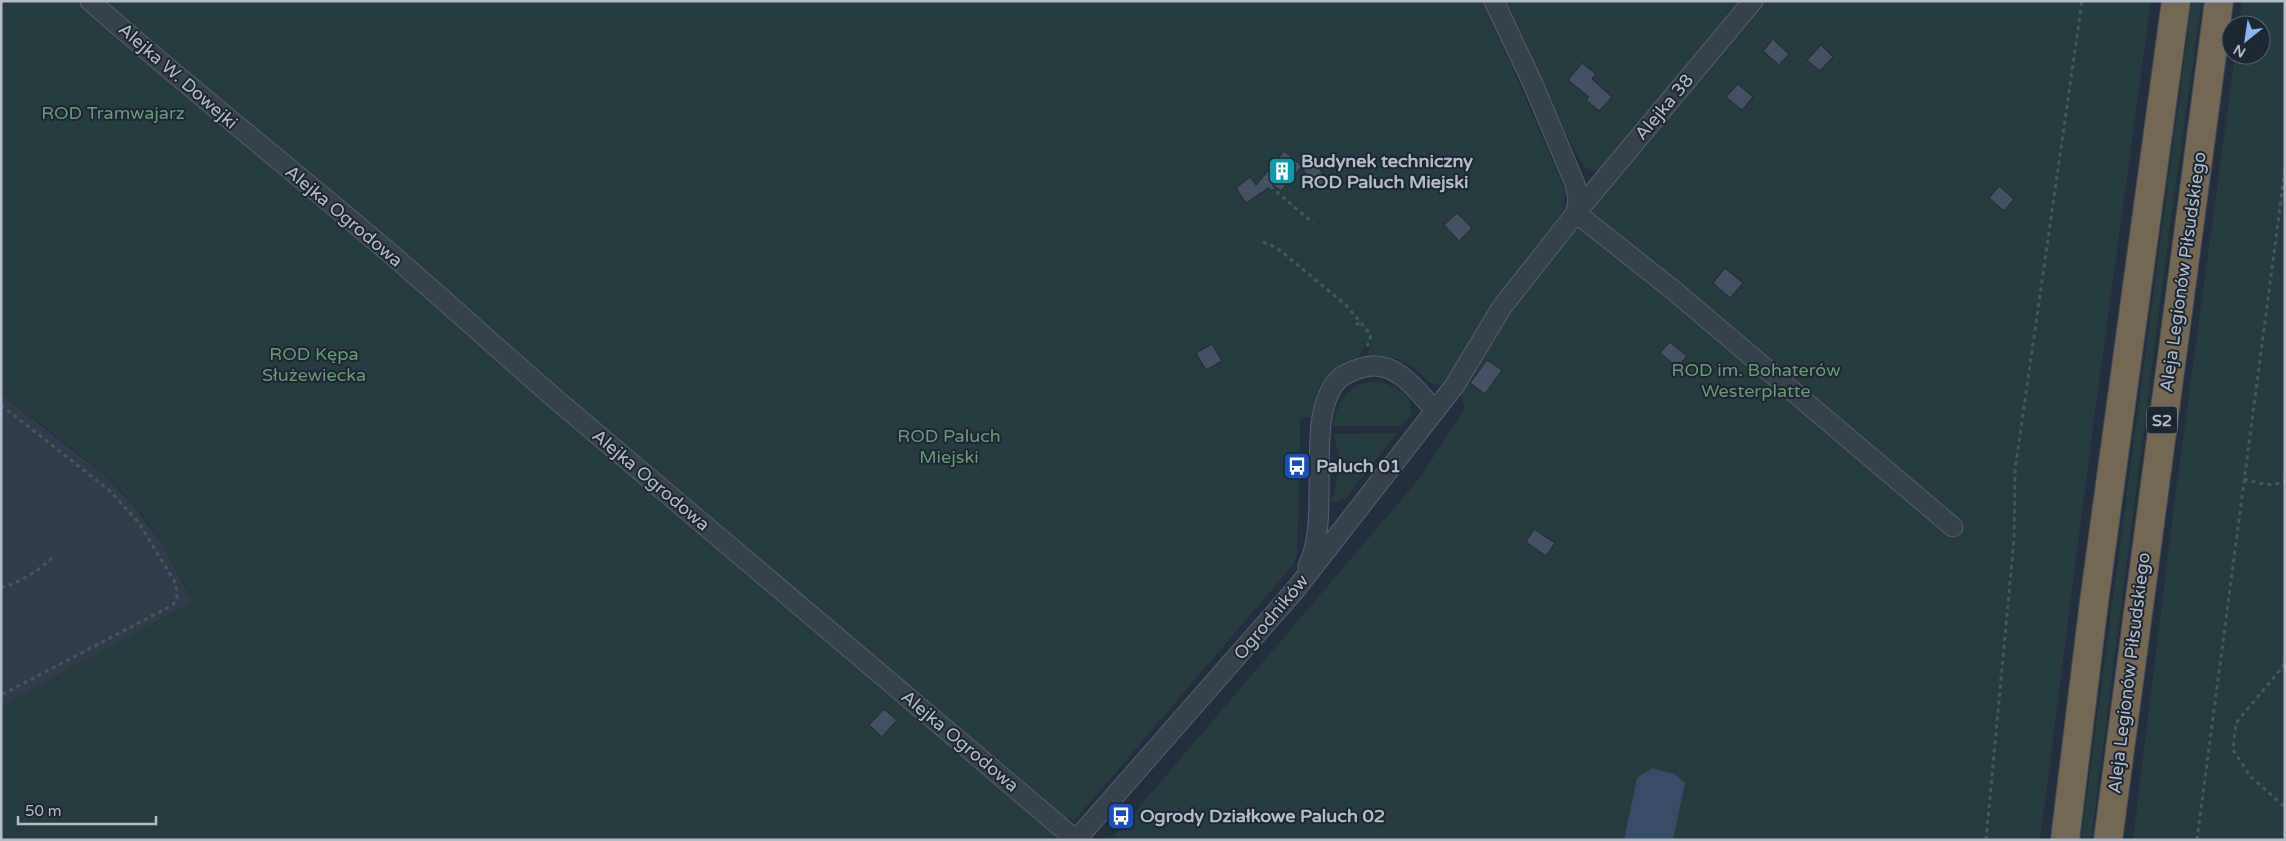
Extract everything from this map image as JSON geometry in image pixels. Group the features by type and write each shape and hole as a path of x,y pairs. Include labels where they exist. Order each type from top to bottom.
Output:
{"highway":[{"name":"S2","path":"2065,840 2097,582 2176,1"},
{"name":"Aleja Legionów Piłsudskiego","path":"2108,840 2219,1"}],"street":[{"name":"Alejka W. Dowejki","path":"90,1 242,132"},
{"path":"1494,1 1533,84 1575,184 1578,199 1576,214 1672,290 1953,527"},
{"name":"Alejka 38","path":"1454,385 1502,307 1576,214 1753,1"},
{"name":"Alejka Ogrodowa","path":"242,132 382,247 570,411 1076,840"},
{"path":"1296,590 1310,561 1318,536 1322,418 1328,395 1341,378 1363,368 1390,369 1409,381 1435,411"},
{"name":"Ogrodników","path":"1076,840 1296,590 1454,385"}],"path":[{"path":"1986,840 2014,540 2015,470 2082,1"},
{"path":"2197,840 2285,169"},
{"path":"1264,181 1313,223"},
{"path":"1263,242 1277,248 1346,305 1371,335 1369,342"},
{"path":"1356,325 1360,322"},
{"path":"1,405 109,490 133,516 176,584 177,597 172,605 1,695"},
{"path":"2244,479 2264,484 2280,484 2285,480"},
{"path":"1,588 22,581 39,570 53,556"},
{"path":"2285,664 2236,723 2233,750 2251,777 2285,807"}],"shaded area":[{"path":"1,394 104,475 133,505 162,544 193,602 1,706"}],"green space":[{"path":"1,1 1483,1 1565,190 1564,207 1600,173 1584,167 1554,112 1505,1 2151,1 2094,419 2040,840 1111,840 1419,479 1465,409 1460,392 1446,382 1440,385 1431,383 1414,368 1391,357 1367,355 1371,342 1366,342 1360,356 1332,372 1320,386 1316,395 1312,417 1300,418 1300,455 1292,455 1291,475 1299,475 1297,554 1293,565 1074,821 1069,817 1054,834 1056,840 1,840 1,706 193,601 173,563 133,504 103,474 1,394"},
{"path":"2192,1 2202,1 2170,227 2091,840 2081,840"},
{"path":"2242,1 2285,1 2285,840 2133,840 2174,506 2234,65 2271,65 2271,15 2240,15"},
{"path":"1381,382 1404,393 1410,402 1411,415 1401,426 1333,426 1338,407 1350,391 1361,384"},
{"path":"1397,433 1345,499 1331,502 1338,468 1338,451 1333,434"}],"water":[{"path":"1652,768 1674,774 1685,783 1673,840 1624,840 1637,778"}],"building":[{"path":"1773,39 1789,54 1779,65 1763,51"},
{"path":"1821,45 1833,57 1820,71 1807,60"},
{"path":"1582,63 1596,74 1592,79 1612,97 1599,111 1586,100 1589,97 1568,80"},
{"path":"1738,84 1753,97 1742,110 1726,97"},
{"name":"Budynek techniczny ROD Paluch Miejski","path":"1284,151 1302,166 1281,191 1273,185 1246,203 1236,188 1250,177 1256,185"},
{"path":"1315,161 1327,181 1315,188 1303,169"},
{"path":"1999,186 2014,199 2004,211 1989,198"},
{"path":"1457,213 1472,228 1459,241 1444,225"},
{"path":"1725,268 1743,283 1730,298 1713,283"},
{"path":"1670,342 1687,356 1677,367 1660,353"},
{"path":"1212,344 1222,361 1206,370 1196,353"},
{"path":"1487,360 1502,370 1485,394 1470,383"},
{"path":"1534,529 1555,543 1546,556 1526,542"},
{"path":"884,709 897,720 882,737 869,725"}],"place":[{"name":"Budynek techniczny ROD Paluch Miejski","path":"1282,171"},
{"name":"Paluch 01","path":"1297,466"},
{"name":"Ogrody Działkowe Paluch 02","path":"1121,816"}],"park label":[{"name":"ROD Tramwajarz","path":"113,113"},
{"name":"ROD Kępa Służewiecka","path":"314,364"},
{"name":"ROD im. Bohaterów Westerplatte","path":"1756,380"},
{"name":"ROD Paluch Miejski","path":"949,446"}]}
